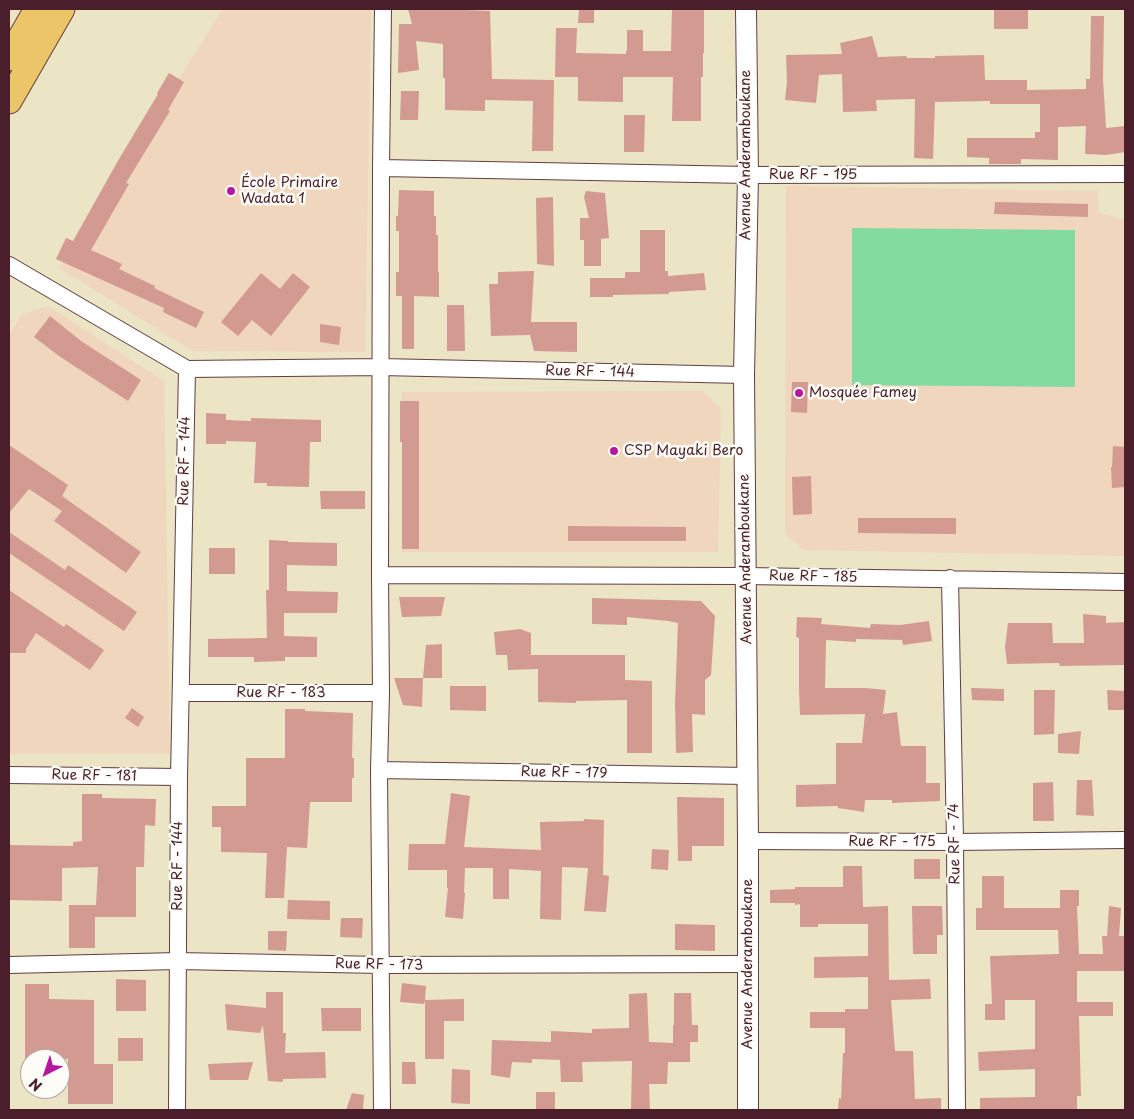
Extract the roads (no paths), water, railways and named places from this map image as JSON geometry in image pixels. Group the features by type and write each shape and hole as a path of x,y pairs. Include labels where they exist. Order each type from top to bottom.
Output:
{"main road":[{"path":"9,58 36,9"},
{"path":"9,101 62,9"}],"street":[{"path":"382,1110 379,770 381,693 381,168 383,9"},
{"name":"Avenue Anderamboukane","path":"746,9 748,175 744,375 748,776 748,1110"},
{"name":"Rue RF - 195","path":"381,168 748,175 1125,174"},
{"path":"9,265 187,369"},
{"name":"Rue RF - 144","path":"177,1110 179,777 187,369 381,368 744,375"},
{"name":"Rue RF - 185","path":"380,575 746,576 1125,582"},
{"name":"Rue RF - 74","path":"950,578 955,842 957,1110"},
{"name":"Rue RF - 183","path":"181,693 381,693"},
{"name":"Rue RF - 179","path":"379,770 748,776"},
{"name":"Rue RF - 181","path":"9,775 179,777"},
{"name":"Rue RF - 175","path":"748,841 955,842 1125,840"},
{"name":"Rue RF - 173","path":"9,965 178,962 381,965 748,964"}],"place":[{"name":"École Primaire Wadata 1","path":"231,191"},
{"name":"Mosquée Famey","path":"799,393"},
{"name":"CSP Mayaki Bero","path":"614,451"}]}
